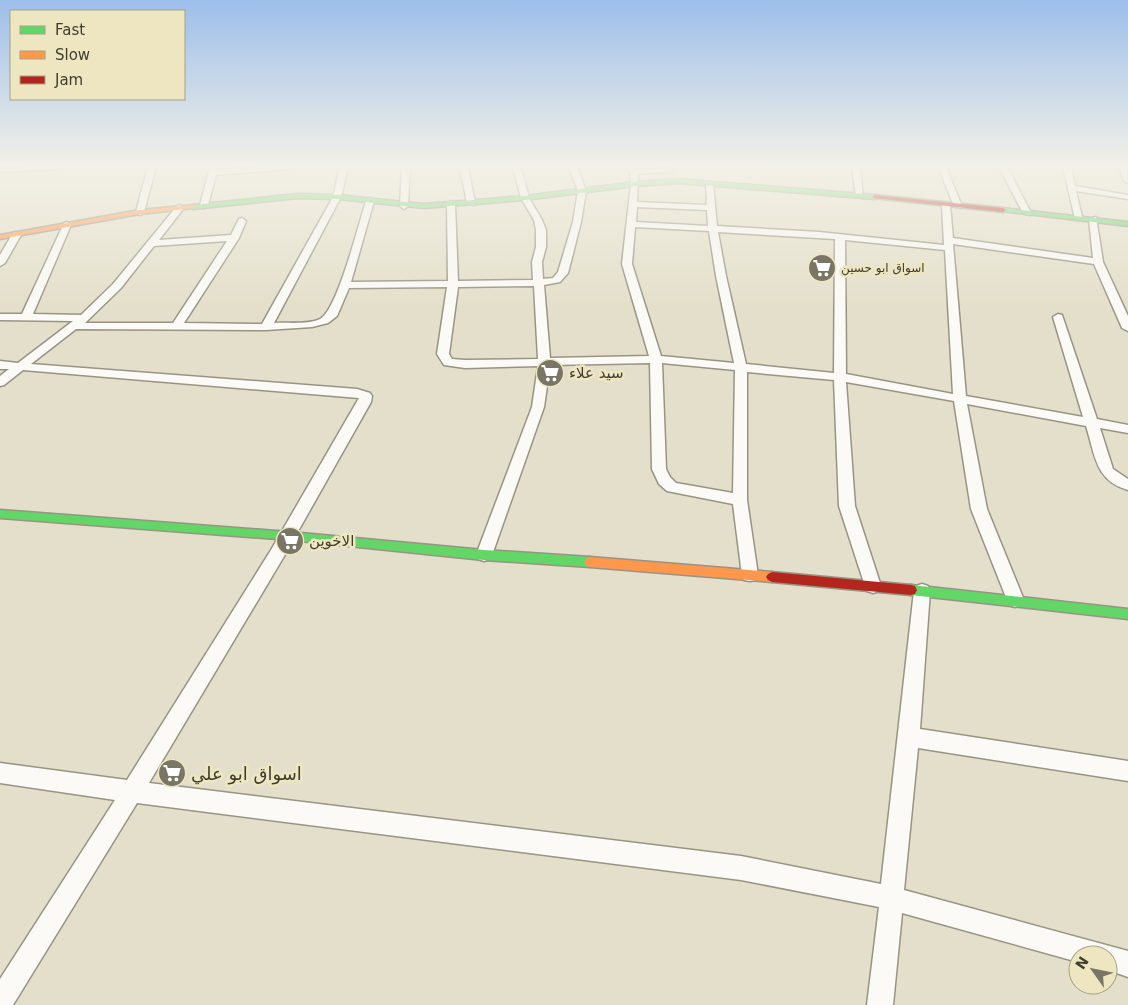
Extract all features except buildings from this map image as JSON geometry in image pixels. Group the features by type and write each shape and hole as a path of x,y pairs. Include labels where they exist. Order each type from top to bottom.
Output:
{"street":[{"path":"0,237 129,214"},
{"path":"0,382 84,318 118,286 175,214"},
{"path":"266,328 328,214"},
{"path":"74,326 266,328 312,324 324,321 333,314 345,285 366,214"},
{"path":"451,214 453,284 443,354 448,362 465,364 656,359 741,367 840,377 1128,429"},
{"path":"484,554 538,407 544,362 537,262 541,246 541,230 534,214"},
{"path":"345,285 539,283 556,280 563,272 578,214"},
{"path":"632,214 627,264 656,359 659,469 664,480 672,487 740,500"},
{"path":"712,214 721,276 741,367 740,500 750,575"},
{"path":"951,214 948,244 960,400 979,509 1015,600"},
{"path":"1046,214 1128,224"},
{"path":"1093,219 1098,262 1128,328"},
{"path":"176,327 234,238 242,221"},
{"path":"631,224 948,244 1098,262"},
{"path":"26,317 68,225"},
{"path":"0,264 16,234"},
{"path":"840,237 840,377 847,506 873,586"},
{"path":"152,243 234,238"},
{"path":"0,317 84,318"},
{"path":"1058,317 1106,471 1118,481 1128,485"},
{"path":"0,365 357,393 366,396 365,402 290,536 133,792 0,1002"},
{"path":"0,514 290,536 484,554 750,575 1015,600 1128,614"},
{"path":"880,1005 909,737 922,591"},
{"path":"909,737 1128,771"},
{"path":"0,774 741,868 892,898 1068,947"}],"traffic: fast":[{"path":"1038,214 1128,224"},
{"path":"0,514 290,536 484,555 590,562"},
{"path":"911,590 1128,614"}],"traffic: slow":[{"path":"0,237 129,214"},
{"path":"590,562 772,577"}],"traffic: jam":[{"path":"772,577 911,590"}],"place":[{"name":"اسواق ابو حسين","path":"822,268"},
{"name":"سيد علاء","path":"550,373"},
{"name":"الاخوين","path":"290,541"},
{"name":"اسواق ابو علي","path":"172,773"}]}
